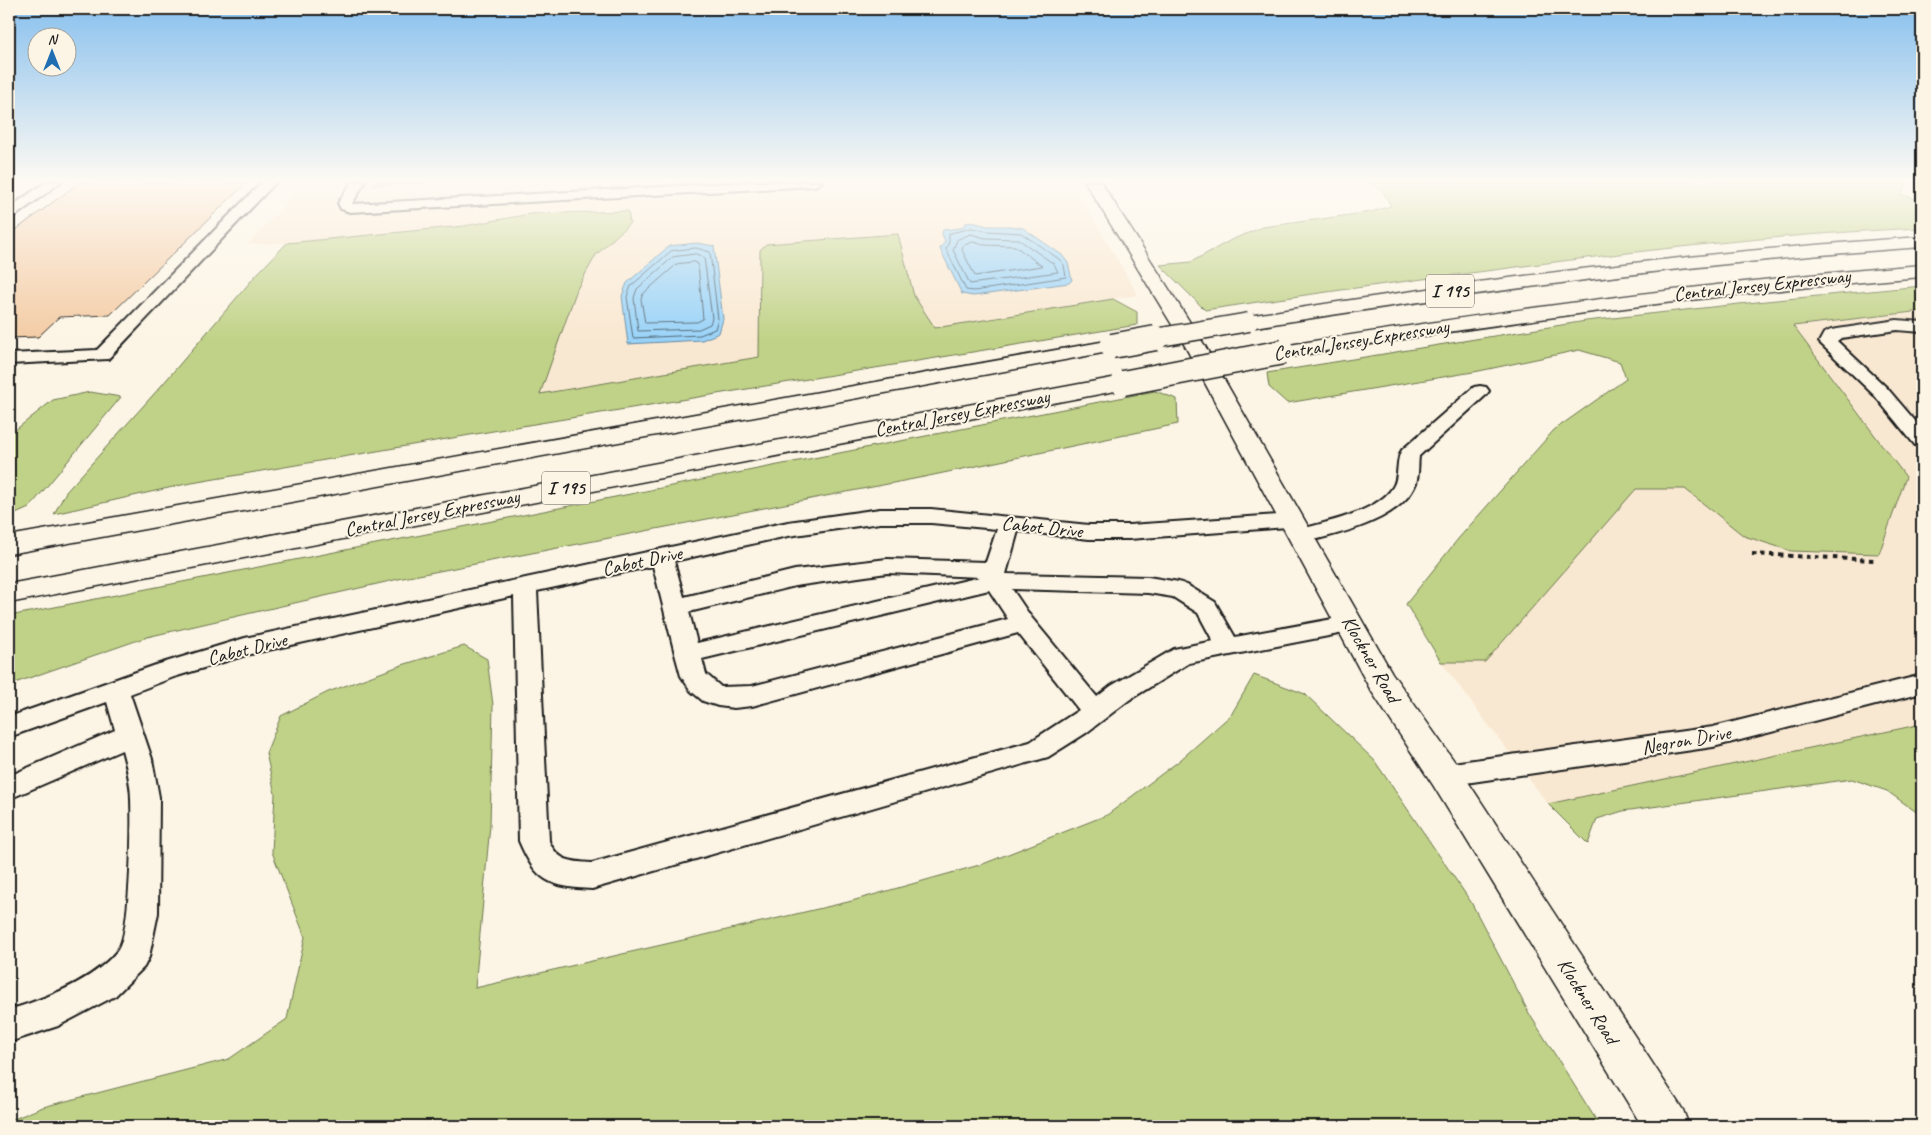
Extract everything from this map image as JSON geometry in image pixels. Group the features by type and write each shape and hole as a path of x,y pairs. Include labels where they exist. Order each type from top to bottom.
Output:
{"main road":[{"name":"Klockner Road","path":"1126,235 1195,346 1381,681 1445,776 1666,1126"},
{"name":"Central Jersey Expressway","path":"9,545 1249,322 1486,286 1651,266 1922,242"},
{"name":"Central Jersey Expressway","path":"9,594 1283,352 1515,315 1627,300 1922,270"}],"street":[{"path":"9,359 102,354 218,235"},
{"path":"1922,327 1897,325 1837,334 1830,337 1828,342 1881,392 1922,441"},
{"name":"Cabot Drive","path":"9,727 115,688 245,648 788,529 880,516 931,516 1089,532 1297,529 1377,511 1399,494 1406,482 1409,454 1480,391"},
{"path":"1009,524 995,575 1023,623 1096,712"},
{"path":"662,557 694,676 701,688 716,696 732,699 752,696 1023,623"},
{"path":"676,607 795,578 887,566 1148,585 1179,590 1207,608 1228,647"},
{"path":"688,654 995,575"},
{"path":"525,586 534,841 540,857 551,869 572,875 592,876 1038,750 1077,726 1120,693 1183,655 1349,624"},
{"name":"Negron Drive","path":"1445,776 1713,737 1922,684"},
{"path":"9,1026 46,1015 102,985 133,957 143,913 145,797 138,759 115,688"},
{"path":"9,788 130,735"}],"path":[{"path":"1752,554 1874,560"}],"shaded area":[{"path":"256,235 371,235 287,243 247,245"},
{"path":"617,235 885,235 766,244 760,250 759,357 539,394 577,289 596,255"},
{"path":"898,235 1103,235 1138,295 935,328 914,296"},
{"path":"1922,311 1922,724 1548,804 1441,662 1485,661 1636,489 1685,489 1744,536 1791,551 1879,554 1906,477 1793,326"}],"green space":[{"path":"371,235 617,235 596,255 577,289 540,394 759,357 760,250 766,244 898,235 914,296 935,328 1113,299 1137,312 1137,325 528,425 186,484 54,514 66,492 162,385 257,274 287,243"},
{"path":"1243,235 1805,235 1547,263 1205,310 1160,265 1191,262"},
{"path":"1922,286 1922,311 1793,326 1906,477 1879,554 1791,551 1744,536 1685,489 1636,489 1485,662 1441,662 1406,604 1458,539 1554,430 1626,379 1620,362 1579,350 1479,371 1287,403 1269,387 1267,373 1586,321"},
{"path":"1155,391 1177,399 1178,424 924,477 403,578 147,637 9,685 9,616"},
{"path":"90,392 121,397 29,508 9,517 9,435 53,400"},
{"path":"464,646 487,659 493,705 490,825 475,988 848,902 983,864 1107,815 1179,761 1231,715 1254,675 1305,694 1374,760 1471,902 1530,1015 1600,1126 9,1126 9,1121 43,1107 229,1059 287,1019 305,937 272,852 275,794 266,753 281,716 328,692 402,665"},
{"path":"1922,724 1922,816 1887,791 1852,779 1623,811 1597,819 1588,844 1548,804"}],"water":[{"path":"942,235 1033,235 1062,255 1068,263 1072,280 1069,283 973,296 962,294 940,249 945,241"},
{"path":"697,243 714,246 723,319 719,333 702,340 628,344 622,296 627,283 669,246"}],"building":[{"path":"9,235 192,235 110,315 59,317 38,337 9,338"}]}
